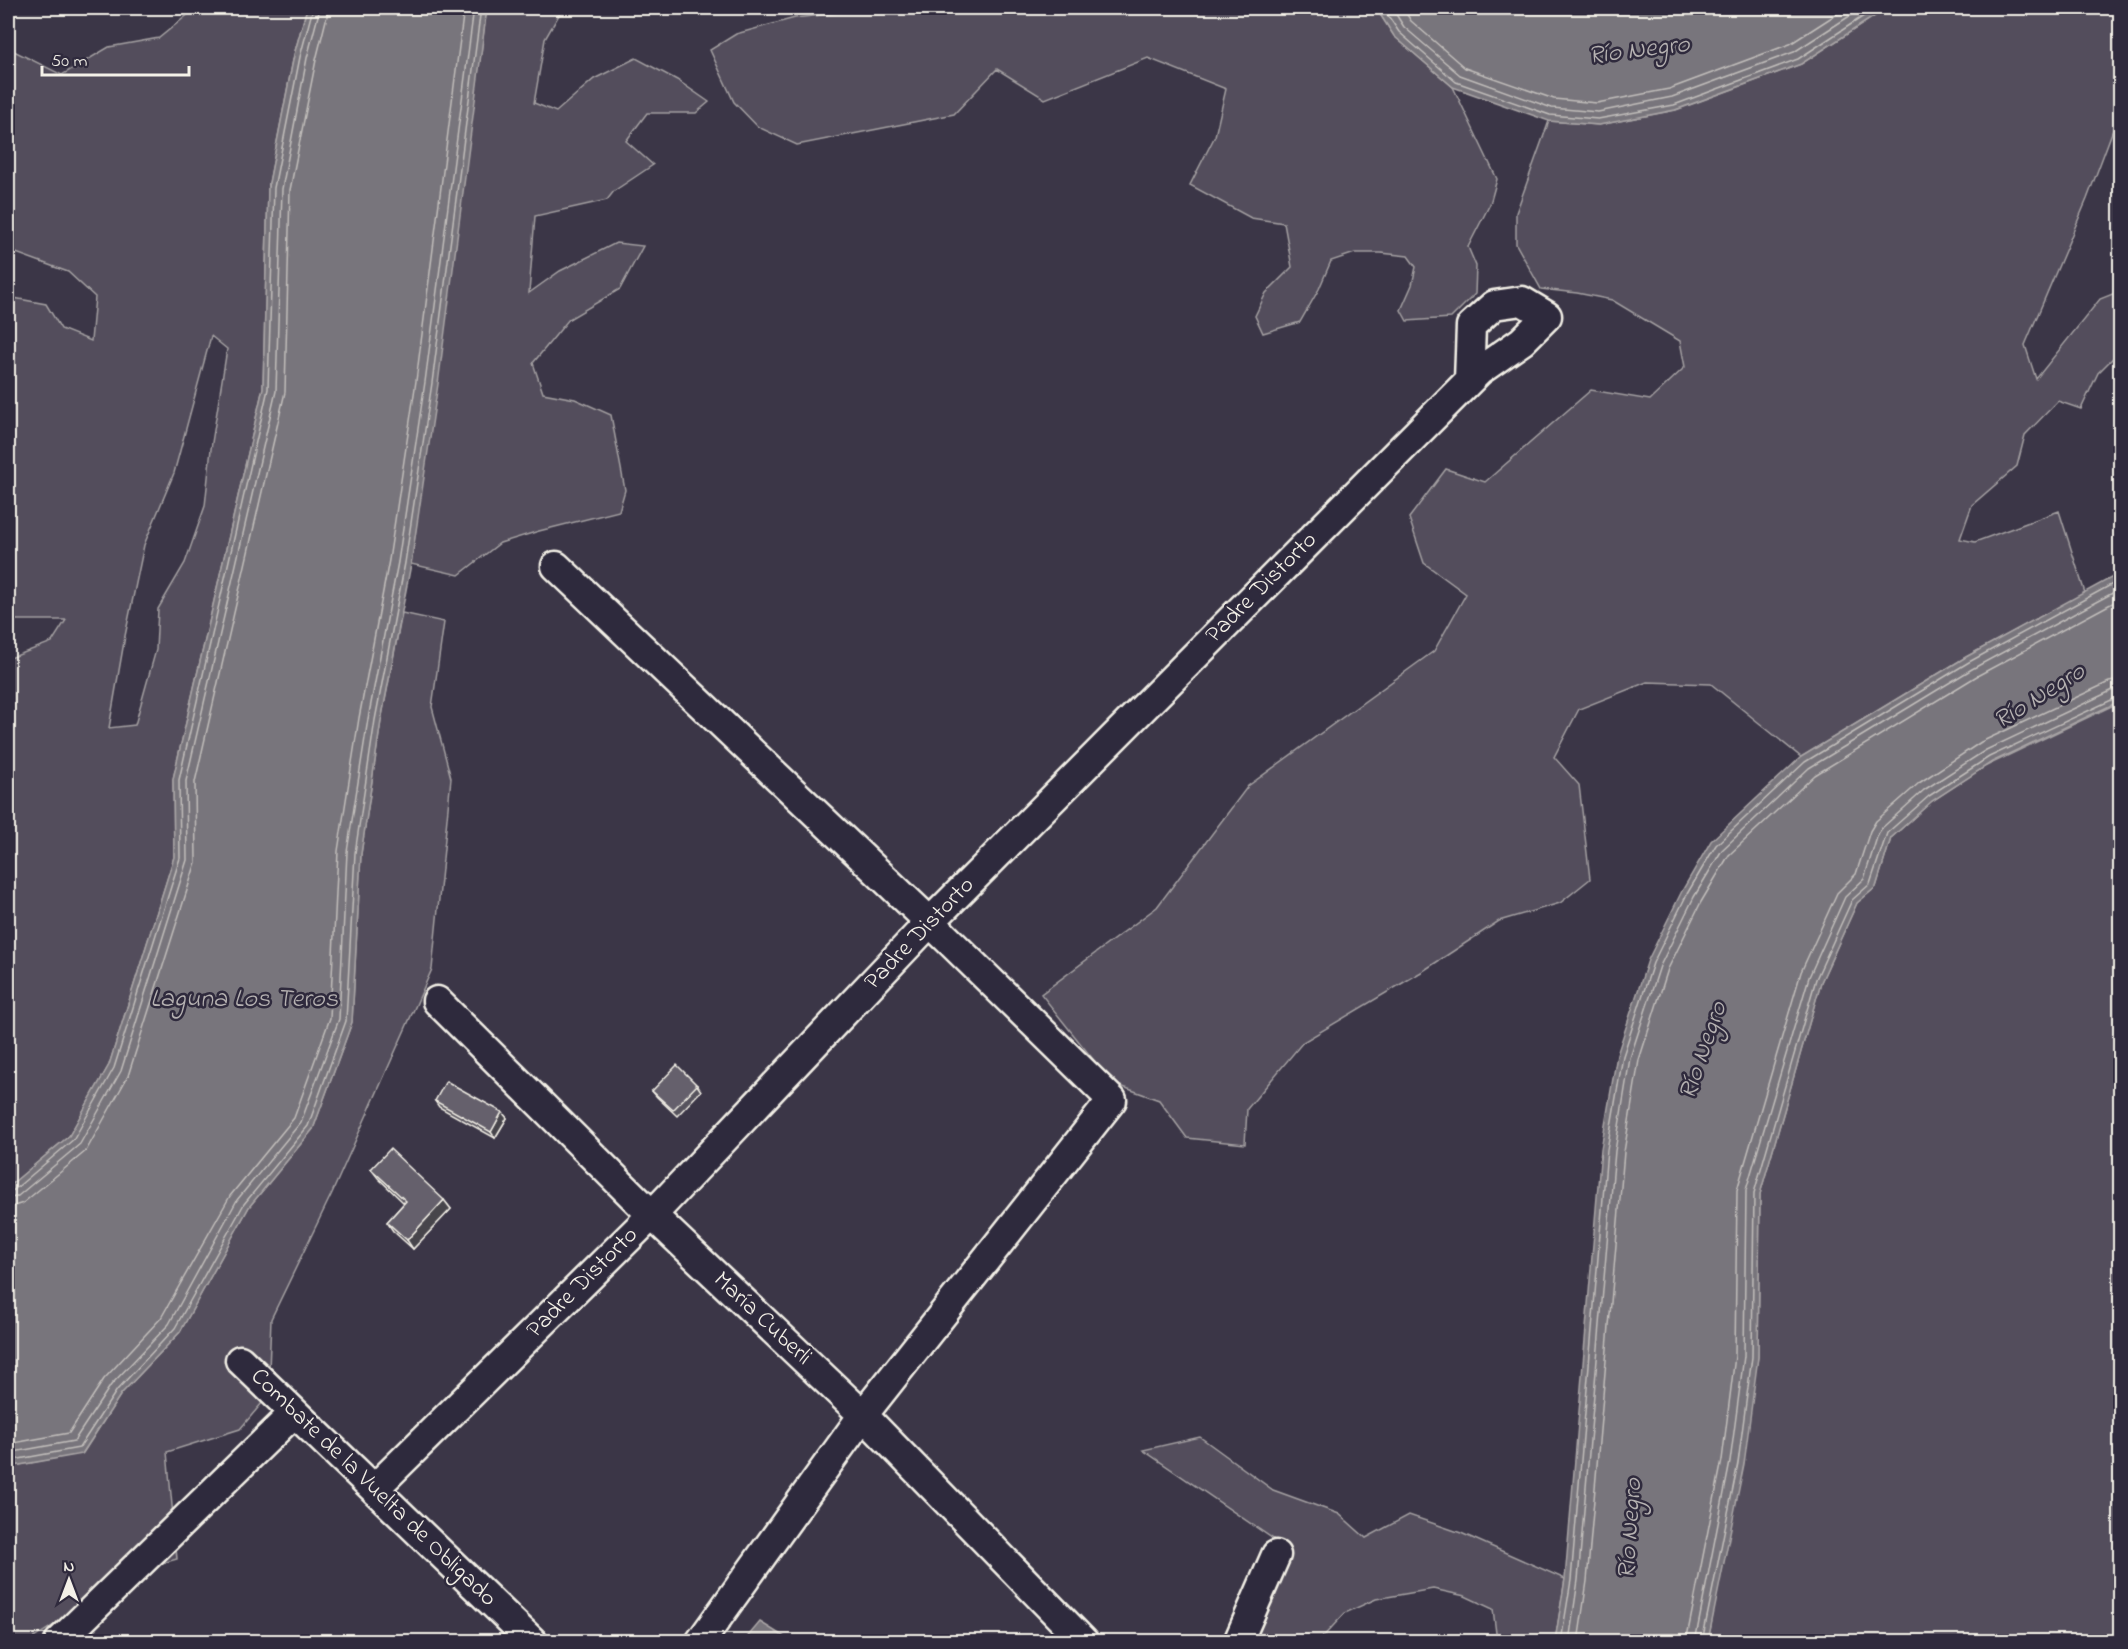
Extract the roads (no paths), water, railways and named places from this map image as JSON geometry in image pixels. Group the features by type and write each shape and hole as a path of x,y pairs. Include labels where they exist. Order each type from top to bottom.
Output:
{"street":[{"name":"Padre Distorto","path":"375,1489 652,1215 930,922 1469,381"},
{"path":"556,566 930,922 1112,1101 863,1415 700,1641"},
{"name":"María Cuberli","path":"437,1001 652,1215 863,1415 1083,1641"},
{"name":"Combate de la Vuelta de Obligado","path":"240,1360 533,1641"},
{"path":"59,1641 294,1413"},
{"path":"1238,1641 1276,1555"}],"water":[{"name":"Laguna Los Teros","path":"307,8 487,8 438,384 411,564 381,721 361,854 352,1022 313,1129 249,1207 180,1332 121,1394 82,1454 8,1467 8,1187 69,1136 109,1065 174,857 173,779 263,388 268,188 294,55"},
{"name":"Río Negro","path":"1376,8 1887,8 1801,64 1675,110 1599,125 1549,121 1453,87 1394,36"},
{"name":"Río Negro","path":"2120,573 2120,701 1992,762 1932,801 1891,838 1876,887 1857,903 1821,982 1760,1194 1758,1357 1744,1464 1708,1641 1555,1641 1565,1579 1601,1149 1617,1055 1648,960 1682,891 1711,841 1801,757 1966,657"},
{"path":"760,1622 791,1641 744,1641"}]}
